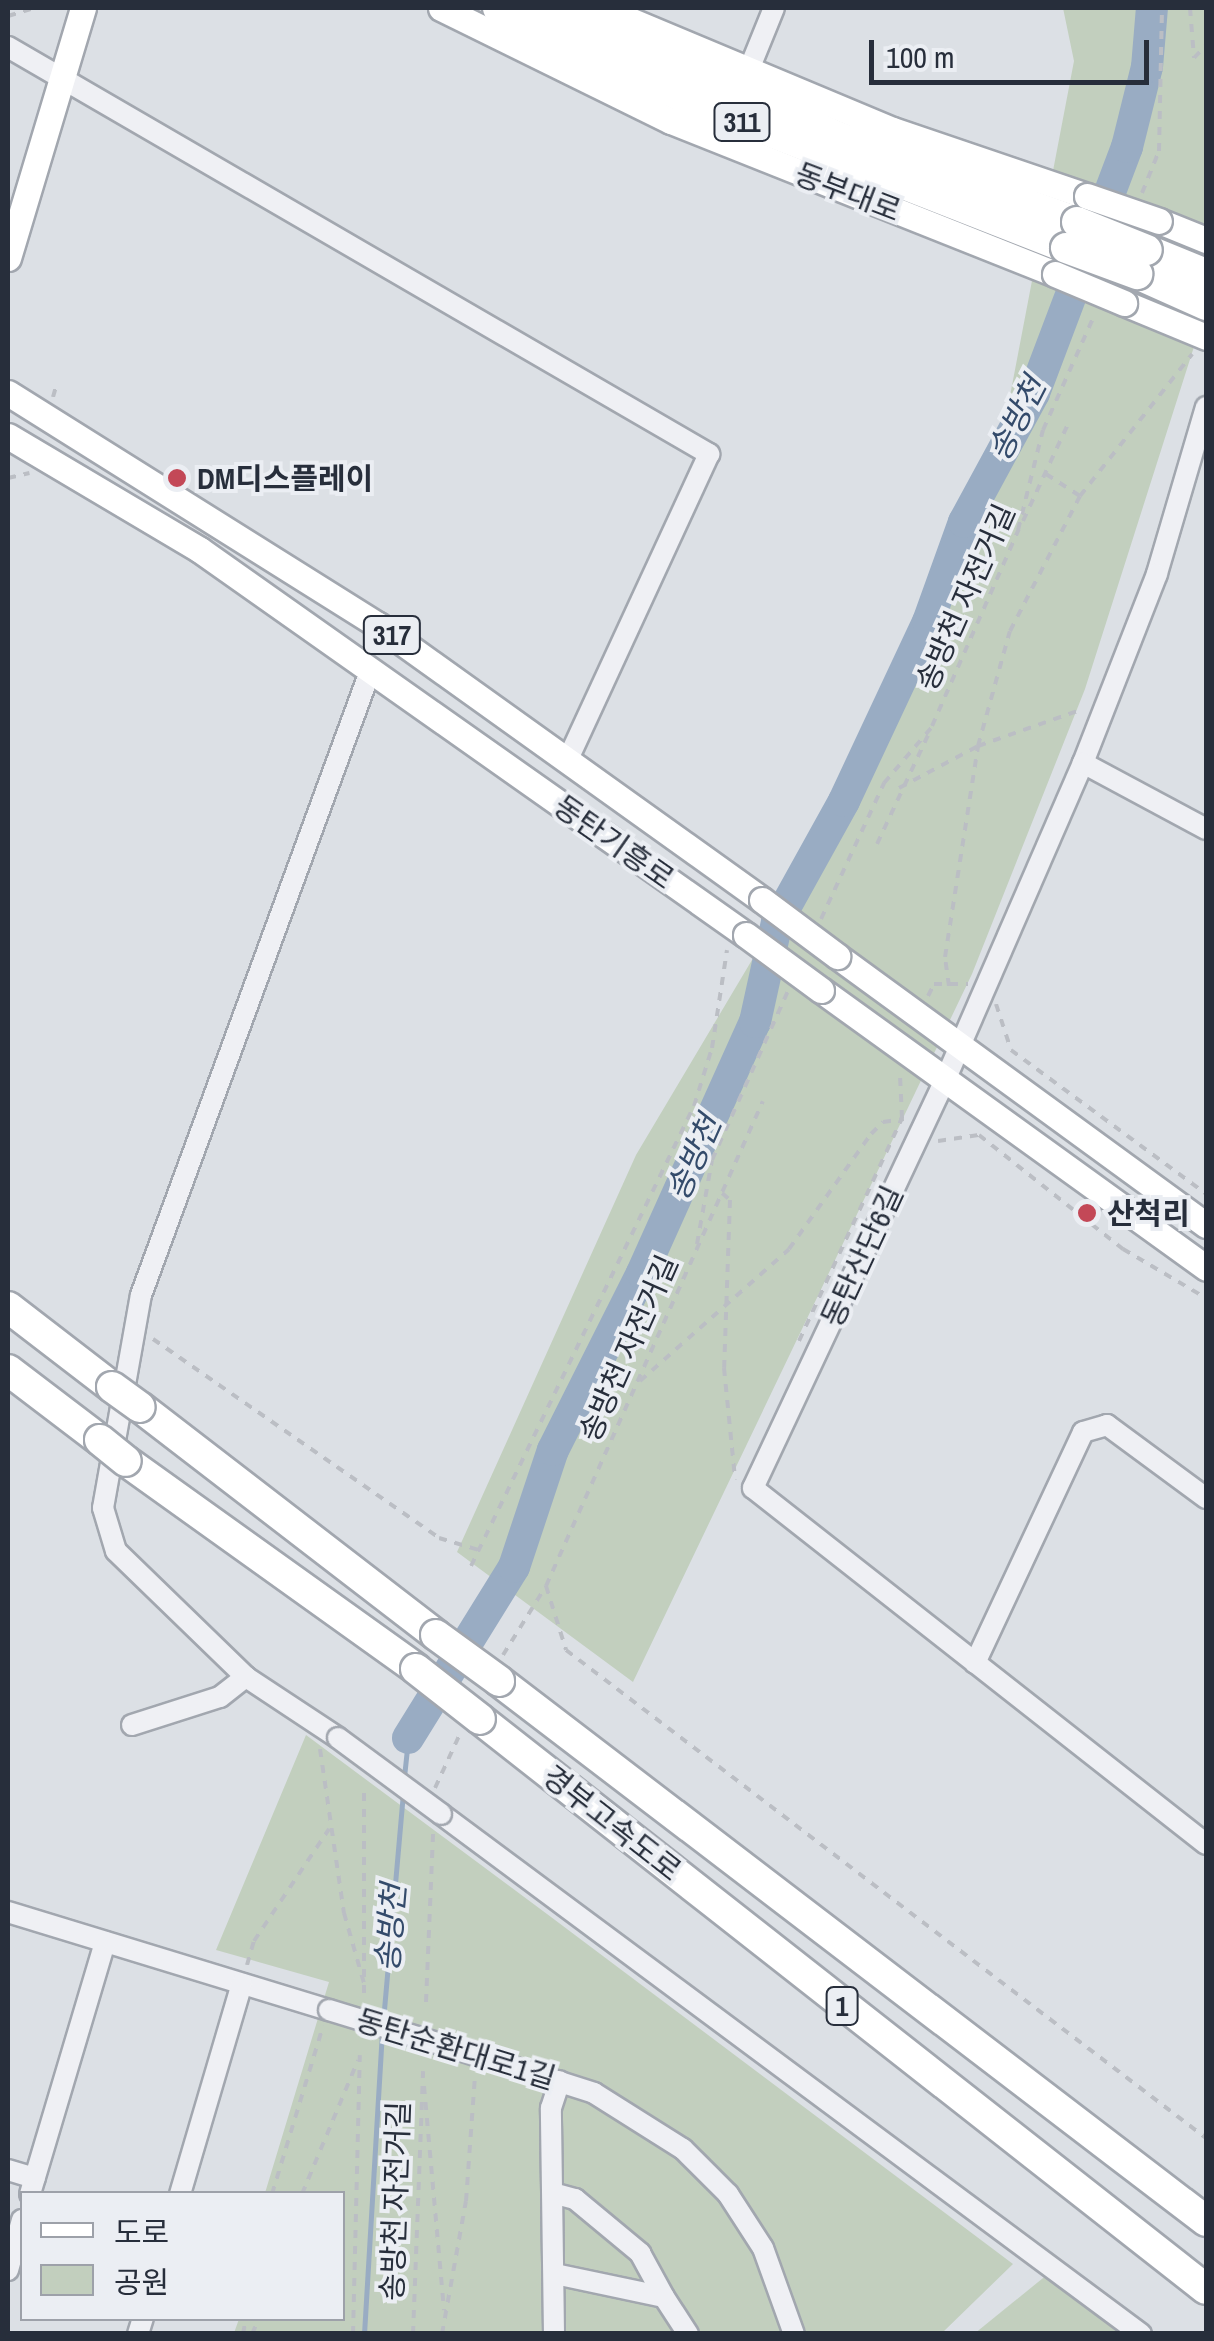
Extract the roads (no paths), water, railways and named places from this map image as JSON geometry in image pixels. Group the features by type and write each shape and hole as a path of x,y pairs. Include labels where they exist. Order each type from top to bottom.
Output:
{"highway":[{"name":"동부대로","path":"498,8 684,98 1071,235 1206,274"},
{"name":"동부대로","path":"550,8 838,137 1071,235"},
{"path":"1151,261 1190,252 1206,259"},
{"name":"동부대로","path":"1151,261 1206,305"},
{"name":"경부고속도로","path":"8,1307 1206,2220"},
{"name":"경부고속도로","path":"8,1370 126,1461 416,1669 1206,2288"}],"main road":[{"path":"8,258 83,8"},
{"name":"동부대로","path":"441,8 671,121 1071,235 1159,221 1206,240"},
{"name":"동부대로","path":"600,8 892,130 1071,235 1124,303 1206,337"},
{"name":"동탄기흥로","path":"8,393 329,593 762,900 1206,1224"},
{"name":"동탄기흥로","path":"8,436 200,550 371,669 735,942 821,990 1206,1268"}],"street":[{"path":"748,72 774,8"},
{"path":"8,47 709,454 567,762"},
{"name":"동탄산단6길","path":"1206,407 1157,574 1083,763 944,1080 752,1488 1206,1844"},
{"path":"371,669 141,1296 104,1529 116,1552 246,1677 338,1738 1141,2334"},
{"path":"1083,763 1206,830"},
{"path":"976,1663 1082,1432 1107,1425 1206,1498"},
{"path":"132,1725 220,1697 246,1677"},
{"name":"동탄순환대로1길","path":"8,1912 560,2081 631,2110 707,2171 763,2248 794,2334"},
{"path":"8,2170 33,2186 106,1942"},
{"path":"181,2191 242,1984"},
{"path":"554,2334 556,2194 551,2108 560,2081"},
{"path":"556,2194 575,2199 640,2253 688,2334"},
{"path":"8,2270 20,2227"},
{"path":"555,2274 664,2296"}],"waterway":[{"name":"송방천","path":"408,1738 514,1567 553,1450 642,1273 755,1022 777,922 844,801 928,622 964,522 1034,393 1127,147 1147,67 1152,8"},
{"name":"송방천","path":"404,1777 408,1738"},
{"name":"송방천","path":"383,2021 403,1793"},
{"name":"송방천","path":"364,2334 382,2032"}],"place":[{"name":"DM디스플레이","path":"177,478"},
{"name":"산척리","path":"1087,1213"}]}
